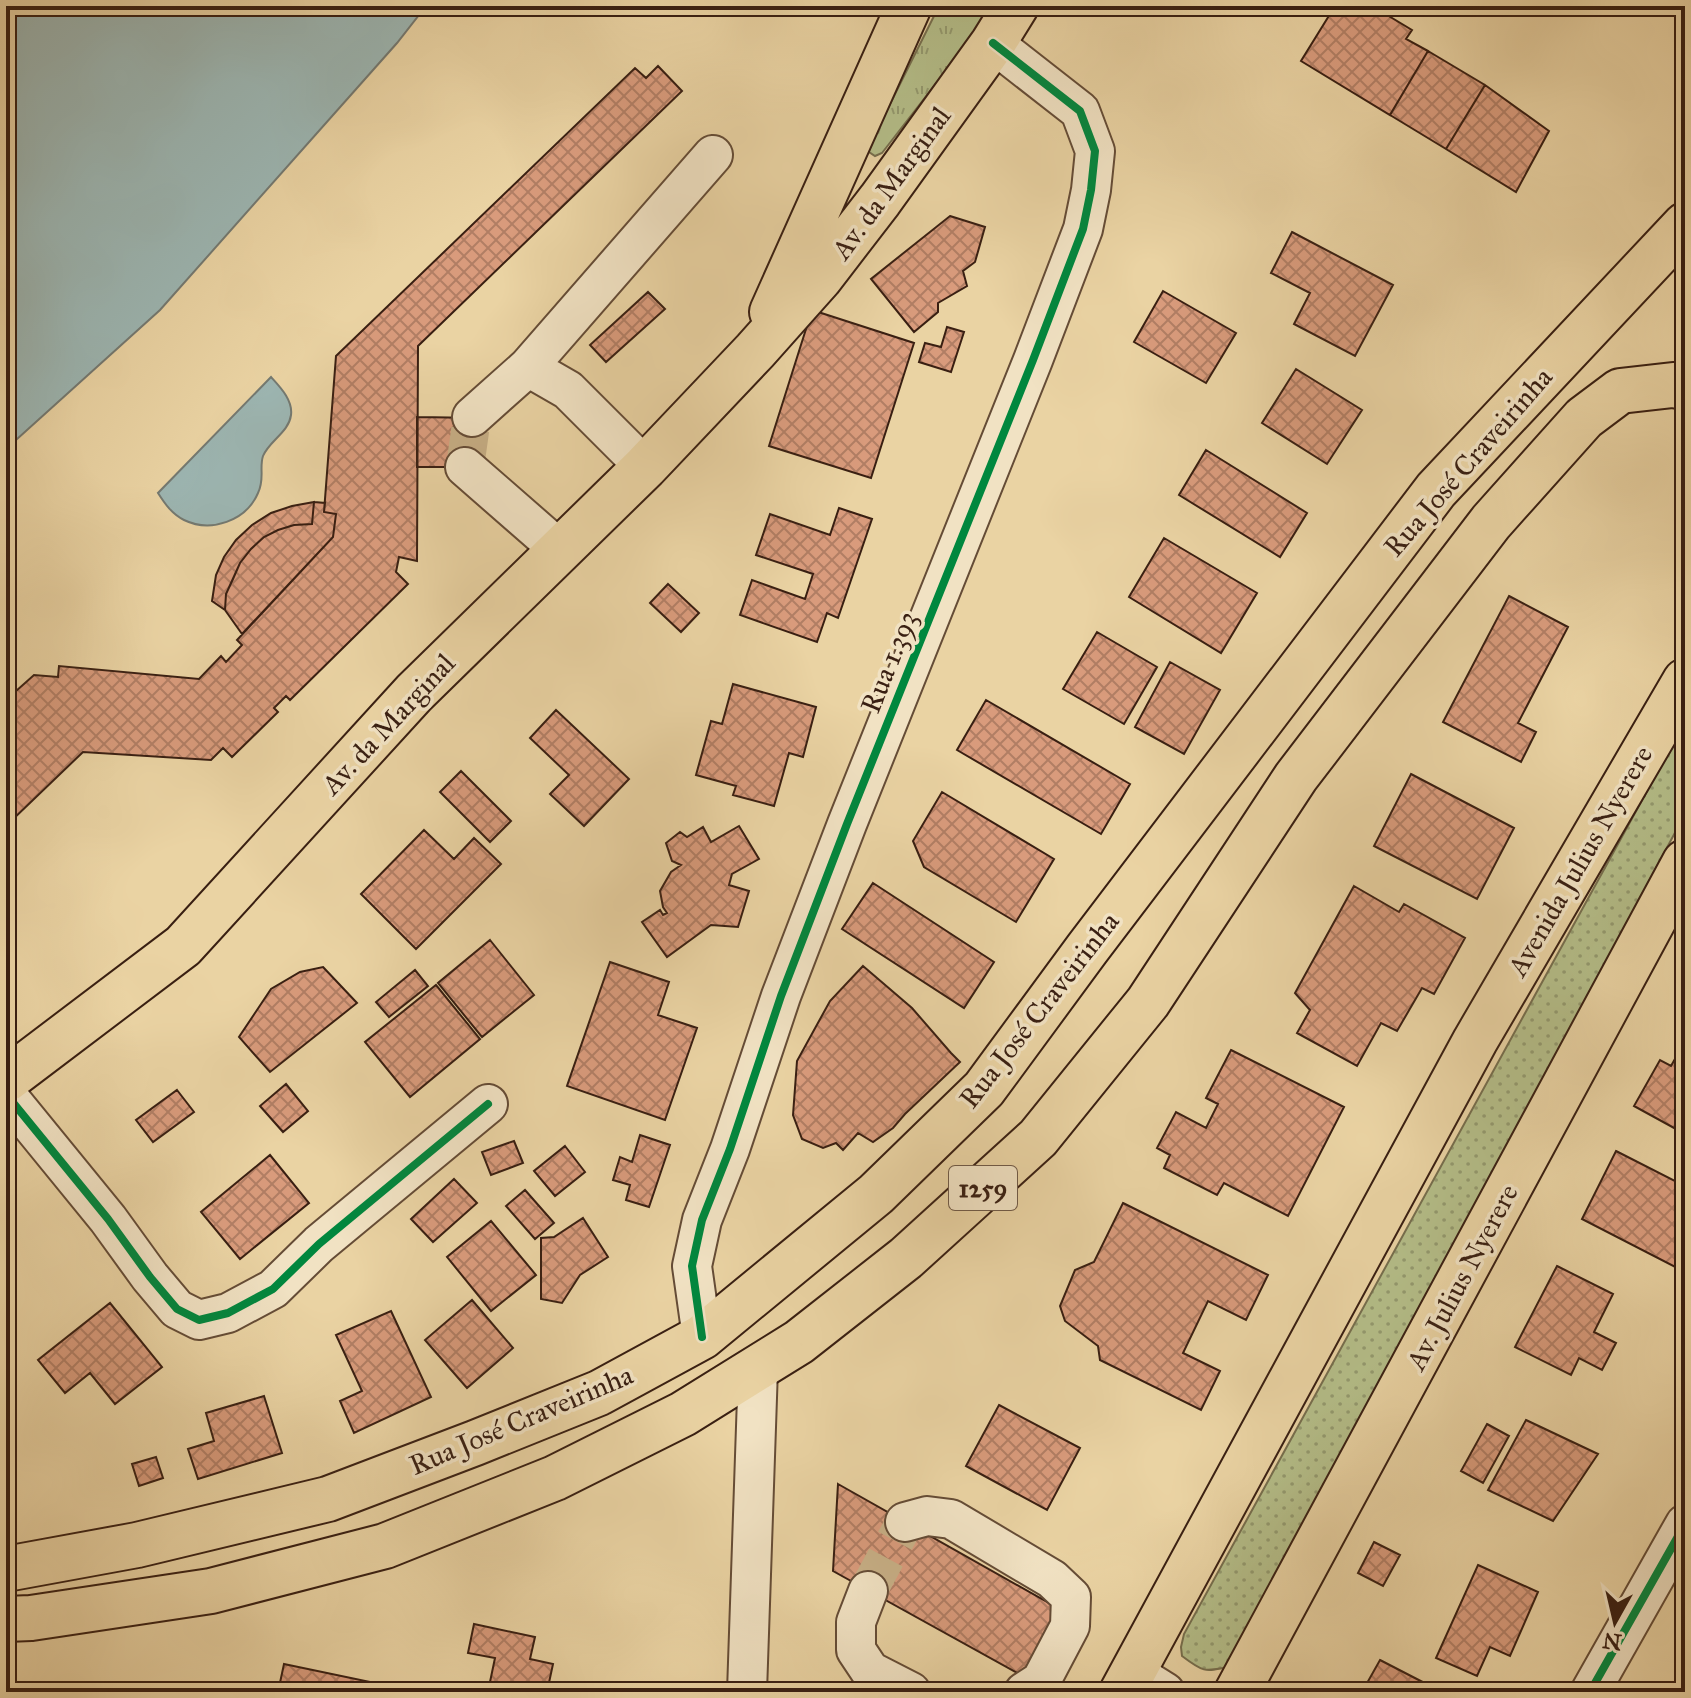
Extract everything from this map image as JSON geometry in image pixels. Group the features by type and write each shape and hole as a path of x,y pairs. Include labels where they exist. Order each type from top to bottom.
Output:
{"main road":[{"name":"Av. da Marginal","path":"755,351 909,6"},
{"name":"Av. da Marginal","path":"6,1080 183,946 414,693 645,467 755,351 820,278 880,200 993,43 1016,6"},
{"name":"Rua José Craveirinha","path":"6,1569 137,1545 328,1499 599,1393 702,1337 876,1194 984,1089 1436,490 1685,225"},
{"name":"Rua José Craveirinha","path":"6,1619 211,1591 385,1546 555,1478 683,1414 799,1342 906,1258 1038,1138 1148,1002 1306,765 1491,522 1584,418 1620,391 1673,385 1685,387"},
{"name":"Avenida Julius Nyerere","path":"1140,1685 1475,1041 1685,681"},
{"name":"Av. Julius Nyerere","path":"1237,1692 1685,862"}],"street":[{"name":"Rua 1.393","path":"702,1337 692,1266 702,1220 730,1149 781,996 1033,360 1083,229 1089,203 1095,151 1080,111 993,43"},
{"path":"472,417 528,367 713,155"},
{"path":"528,367 568,390 645,467"},
{"path":"465,467 560,550"},
{"path":"6,1094 177,1309 199,1320 228,1313 273,1289 319,1244 488,1104"},
{"path":"747,1692 758,1368"},
{"path":"905,1522 927,1516 951,1519 1052,1579 1071,1597 1070,1626 1041,1681 1024,1692"},
{"path":"1590,1692 1685,1524"},
{"path":"868,1591 856,1622 856,1650 870,1671 911,1692"}],"green space":[{"path":"939,6 996,6 882,153 875,156 869,152 870,144"},
{"path":"1685,722 1685,814 1228,1667 1199,1668 1182,1656 1184,1634"}],"water":[{"path":"6,6 426,6 397,43 160,310 6,449"},
{"path":"271,377 288,399 291,415 287,426 263,456 261,483 252,503 236,517 216,525 194,524 180,518 158,493"}],"building":[{"path":"1335,6 1372,6 1412,30 1406,39 1428,51 1390,115 1301,61"},
{"path":"1428,51 1485,85 1446,149 1390,115"},
{"path":"658,66 682,91 418,346 417,561 399,557 396,572 408,584 290,700 286,696 274,708 278,712 232,757 223,748 211,760 83,752 6,826 6,700 34,675 58,677 59,666 199,679 221,656 226,662 242,645 237,640 333,537 336,514 324,512 336,356 635,68 646,78"},
{"path":"1485,85 1549,131 1516,192 1446,149"},
{"path":"950,216 985,227 975,262 963,271 967,286 938,303 938,312 914,332 871,279"},
{"path":"1292,232 1393,285 1355,356 1294,324 1310,293 1271,273"},
{"path":"1163,291 1236,333 1206,383 1134,342"},
{"path":"648,292 665,309 606,362 590,345"},
{"path":"812,310 914,343 871,478 769,446"},
{"path":"947,327 964,332 951,372 919,362 925,343 941,347"},
{"path":"1296,369 1362,410 1327,464 1262,423"},
{"path":"417,417 481,418 481,467 417,467"},
{"path":"1206,450 1307,513 1280,557 1179,495"},
{"path":"314,502 312,524 278,530 251,549 240,563 226,594 225,610 212,601 216,575 236,540 271,513"},
{"path":"314,502 325,503 324,512 336,514 333,537 242,634 225,610 226,594 240,563 264,537 294,525 312,524"},
{"path":"839,508 872,519 838,618 827,613 817,642 740,615 752,580 805,599 813,574 756,555 770,514 830,535"},
{"path":"1164,538 1257,593 1221,653 1129,597"},
{"path":"668,584 699,613 681,632 650,603"},
{"path":"1509,596 1568,627 1518,723 1536,732 1521,762 1443,722"},
{"path":"1097,632 1157,667 1124,724 1063,689"},
{"path":"1170,662 1220,690 1184,754 1135,727"},
{"path":"733,684 816,707 803,757 789,753 774,806 733,795 736,786 696,775 711,721 722,724"},
{"path":"986,700 1130,784 1101,834 957,750"},
{"path":"556,710 629,779 584,826 550,794 569,775 530,738"},
{"path":"461,771 511,821 490,842 440,792"},
{"path":"1411,774 1514,828 1477,899 1374,846"},
{"path":"942,792 1054,859 1016,922 924,867 913,841"},
{"path":"739,826 759,859 732,874 729,885 749,891 738,927 711,925 667,957 642,922 660,910 663,915 667,913 660,891 671,872 681,865 672,861 666,843 680,832 687,837 703,827 711,842"},
{"path":"424,830 454,859 474,838 501,864 416,949 361,894"},
{"path":"873,883 994,962 964,1008 842,929"},
{"path":"1354,886 1399,912 1404,904 1465,938 1434,994 1422,988 1397,1031 1381,1023 1357,1066 1297,1033 1310,1010 1295,993"},
{"path":"490,940 534,995 482,1037 438,983"},
{"path":"610,962 669,982 658,1015 697,1028 665,1120 567,1086"},
{"path":"863,966 912,1008 960,1062 893,1128 873,1142 858,1133 843,1150 836,1143 823,1148 802,1139 793,1115 797,1061 830,1001"},
{"path":"323,967 357,1003 270,1072 239,1037 271,989 300,972"},
{"path":"415,970 428,986 389,1017 376,1002"},
{"path":"436,985 480,1039 410,1097 365,1042"},
{"path":"1231,1050 1344,1107 1288,1216 1224,1183 1217,1195 1164,1168 1170,1155 1157,1148 1176,1112 1206,1128 1218,1104 1206,1098"},
{"path":"1680,1050 1685,1052 1685,1134 1634,1106 1660,1060 1671,1066"},
{"path":"286,1084 308,1111 283,1132 260,1106"},
{"path":"177,1090 194,1112 153,1142 136,1120"},
{"path":"640,1135 670,1145 649,1207 626,1200 630,1185 613,1180 620,1157 632,1162"},
{"path":"514,1141 523,1163 491,1175 482,1152"},
{"path":"565,1146 585,1172 555,1196 534,1171"},
{"path":"1616,1151 1685,1186 1685,1272 1582,1219"},
{"path":"270,1155 309,1203 240,1259 201,1212"},
{"path":"454,1179 477,1203 433,1242 411,1219"},
{"path":"525,1190 554,1223 535,1239 506,1206"},
{"path":"1123,1203 1268,1275 1246,1320 1208,1301 1183,1353 1220,1371 1201,1410 1100,1360 1098,1346 1065,1321 1060,1306 1075,1270 1094,1262"},
{"path":"583,1218 608,1257 580,1275 562,1303 541,1299 541,1238 554,1237"},
{"path":"491,1221 536,1275 491,1311 447,1257"},
{"path":"1557,1266 1613,1294 1594,1332 1616,1343 1602,1370 1579,1358 1571,1375 1515,1347"},
{"path":"472,1300 513,1348 467,1388 425,1340"},
{"path":"110,1303 162,1367 115,1404 90,1373 65,1393 38,1360"},
{"path":"391,1311 431,1397 354,1433 340,1401 362,1391 336,1335"},
{"path":"264,1396 282,1453 198,1479 188,1449 214,1441 206,1413"},
{"path":"999,1405 1080,1448 1047,1510 966,1466"},
{"path":"1526,1420 1598,1454 1553,1521 1488,1490"},
{"path":"1487,1424 1509,1436 1483,1483 1461,1471"},
{"path":"156,1457 163,1478 139,1486 132,1464"},
{"path":"838,1484 1063,1611 1028,1679 833,1571"},
{"path":"1374,1542 1400,1555 1383,1586 1358,1573"},
{"path":"1478,1565 1538,1592 1510,1656 1490,1647 1477,1676 1436,1658"},
{"path":"474,1624 535,1637 530,1659 553,1664 547,1692 490,1682 495,1658 468,1653"},
{"path":"1380,1660 1442,1692 1362,1692"},
{"path":"284,1664 375,1683 374,1692 278,1692"}],"tunnel":[{"path":"465,467 472,417"},
{"path":"868,1591 905,1522"}],"cycle path":[{"path":"702,1337 692,1266 702,1220 730,1149 781,996 847,824 1083,229 1095,151 1080,111 993,43"},
{"path":"6,1094 177,1309 199,1320 228,1313 273,1289 319,1244 488,1104"},
{"path":"1590,1692 1685,1524"}]}
